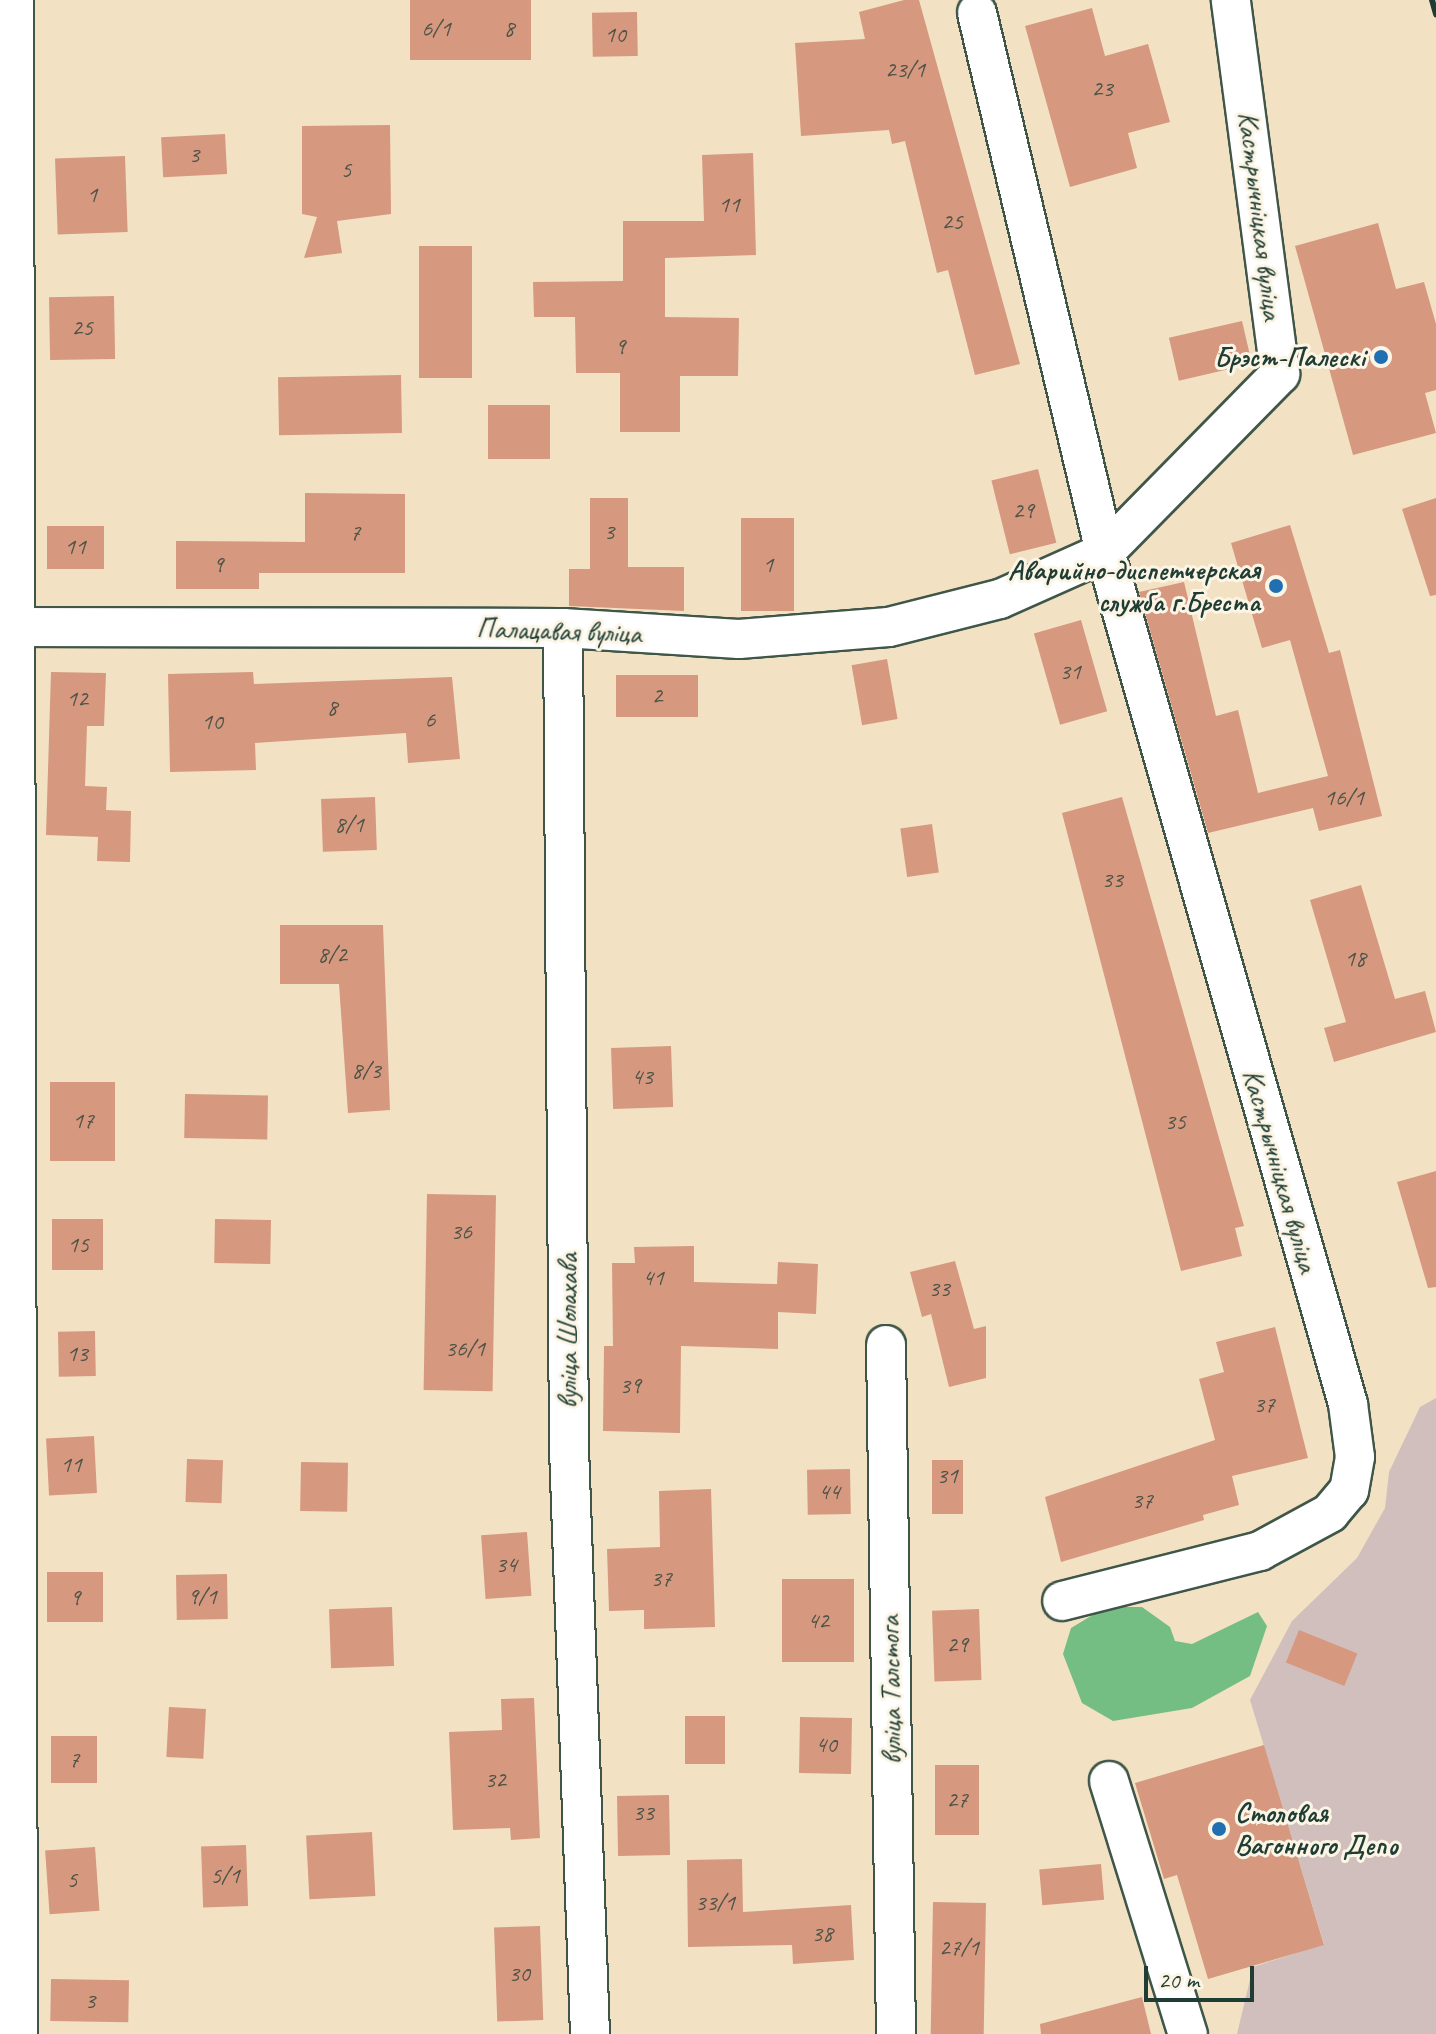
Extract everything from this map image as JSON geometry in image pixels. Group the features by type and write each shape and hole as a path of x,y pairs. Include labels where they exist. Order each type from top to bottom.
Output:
{"street":[{"path":"14,0 7,626 18,2034"},
{"name":"Кастрычніцкая вуліца","path":"1105,552 1280,374 1231,0"},
{"name":"Кастрычніцкая вуліца","path":"977,13 1105,552 1348,1404 1355,1457 1349,1490 1330,1513 1260,1551 1062,1601"},
{"name":"Палацавая вуліца","path":"7,626 563,628 739,639 889,627 1000,599 1105,552"},
{"name":"вуліца Шолахава","path":"563,628 569,1448 590,2034"},
{"name":"вуліца Талстога","path":"886,1345 896,2034"},
{"path":"1109,1781 1188,2034"}],"shaded area":[{"path":"1436,1398 1436,2034 1237,2034 1253,1967 1324,1944 1250,1700 1292,1621 1357,1558 1385,1508 1389,1472 1420,1407"}],"green space":[{"path":"1106,1607 1142,1607 1170,1627 1175,1641 1192,1644 1258,1612 1267,1626 1250,1676 1192,1708 1113,1721 1082,1703 1063,1654 1071,1628"}],"building":[{"path":"410,0 531,0 531,60 410,60"},
{"path":"904,0 919,0 1020,364 975,375 948,270 937,273 905,141 892,144 889,130 801,136 795,43 865,39 859,12"},
{"path":"1092,8 1105,56 1148,44 1170,122 1128,133 1137,168 1070,187 1025,26"},
{"path":"637,12 638,56 593,57 592,13"},
{"path":"390,125 391,214 337,221 342,253 304,258 317,217 302,214 302,126"},
{"path":"225,134 227,174 163,177 161,137"},
{"path":"753,153 756,255 665,258 665,317 739,318 738,376 680,376 680,432 620,432 620,373 576,373 575,317 534,317 533,282 623,281 623,221 704,221 702,155"},
{"path":"125,156 128,232 58,234 55,158"},
{"name":"Брэст-Палескі","path":"1378,223 1396,289 1424,282 1436,324 1436,390 1425,393 1436,433 1353,455 1295,246"},
{"path":"419,246 472,246 472,378 419,378"},
{"path":"114,296 115,359 50,360 49,297"},
{"path":"1242,321 1252,364 1179,381 1169,338"},
{"path":"401,375 402,433 279,435 278,377"},
{"path":"488,405 550,405 550,459 488,459"},
{"path":"1038,469 1056,543 1010,554 991,481"},
{"path":"305,493 405,494 405,573 259,573 259,589 176,589 176,541 305,542"},
{"path":"590,498 628,498 628,567 684,567 684,611 569,606 569,569 590,569"},
{"path":"1436,498 1436,595 1430,596 1402,509"},
{"path":"741,518 794,518 794,611 741,611"},
{"path":"1290,525 1329,653 1340,650 1382,816 1319,831 1313,808 1208,833 1139,592 1184,582 1216,716 1238,710 1258,793 1328,776 1290,640 1262,648 1231,543"},
{"path":"47,526 104,526 104,569 47,569"},
{"path":"1081,620 1107,711 1060,725 1034,634"},
{"path":"887,659 898,719 862,725 852,665"},
{"path":"51,672 106,673 104,726 87,726 85,786 107,787 106,810 131,811 130,862 97,861 98,837 46,835"},
{"path":"253,672 254,684 452,677 460,759 408,763 406,733 255,743 256,770 170,772 168,674"},
{"path":"616,675 698,675 698,717 616,717"},
{"path":"375,797 377,850 323,852 321,799"},
{"path":"1122,797 1244,1226 1235,1228 1242,1256 1181,1271 1062,813"},
{"path":"932,824 939,873 907,877 900,828"},
{"path":"1361,885 1395,999 1425,991 1436,1032 1334,1062 1324,1028 1346,1022 1310,900"},
{"path":"280,925 383,925 390,1110 348,1113 339,984 280,984"},
{"path":"671,1046 673,1107 613,1109 611,1048"},
{"path":"50,1082 115,1082 115,1161 50,1161"},
{"path":"185,1094 268,1095 267,1139 184,1138"},
{"path":"1436,1171 1436,1287 1428,1288 1397,1182"},
{"path":"427,1194 496,1195 493,1391 424,1390"},
{"path":"52,1219 103,1219 103,1270 52,1270"},
{"path":"215,1219 271,1220 270,1264 214,1263"},
{"path":"694,1246 694,1282 777,1284 778,1262 818,1264 816,1314 778,1312 778,1349 681,1346 680,1433 603,1431 604,1346 613,1346 612,1263 635,1263 634,1247"},
{"path":"955,1261 974,1329 986,1326 986,1378 949,1387 931,1314 922,1317 910,1272"},
{"path":"1275,1327 1308,1458 1232,1476 1239,1505 1203,1515 1204,1520 1061,1562 1045,1497 1215,1440 1199,1379 1224,1372 1216,1342"},
{"path":"95,1331 96,1376 59,1377 58,1332"},
{"path":"94,1436 97,1493 49,1495 46,1439"},
{"path":"187,1459 223,1460 221,1503 185,1502"},
{"path":"932,1460 963,1460 963,1514 932,1514"},
{"path":"301,1462 348,1463 347,1512 300,1511"},
{"path":"850,1469 851,1514 808,1515 807,1470"},
{"path":"711,1489 715,1627 644,1629 644,1610 609,1611 607,1549 660,1547 659,1491"},
{"path":"527,1532 531,1596 486,1599 481,1535"},
{"path":"47,1572 103,1572 103,1622 47,1622"},
{"path":"227,1574 228,1619 177,1620 176,1575"},
{"path":"782,1579 854,1579 854,1662 782,1662"},
{"path":"392,1607 394,1666 331,1668 329,1609"},
{"path":"979,1609 981,1680 935,1682 932,1611"},
{"path":"1299,1630 1357,1654 1344,1686 1286,1662"},
{"path":"534,1698 540,1838 511,1840 510,1828 453,1830 449,1732 502,1730 501,1699"},
{"path":"169,1707 206,1709 203,1759 166,1757"},
{"path":"685,1716 725,1716 725,1764 685,1764"},
{"path":"800,1717 852,1718 851,1774 799,1773"},
{"path":"51,1736 97,1736 97,1783 51,1783"},
{"name":"Столовая Вагонного Депо","path":"1264,1745 1324,1945 1208,1979 1177,1875 1164,1879 1135,1783"},
{"path":"935,1765 979,1765 979,1835 935,1835"},
{"path":"669,1795 670,1855 618,1856 617,1796"},
{"path":"372,1832 375,1896 309,1899 306,1835"},
{"path":"246,1845 248,1906 203,1908 201,1847"},
{"path":"95,1847 99,1911 50,1914 45,1850"},
{"path":"742,1859 743,1912 851,1905 854,1960 793,1964 792,1945 688,1947 687,1860"},
{"path":"1101,1864 1104,1900 1042,1905 1039,1869"},
{"path":"933,1902 986,1903 984,2034 931,2034"},
{"path":"540,1926 543,2020 497,2022 494,1928"},
{"path":"51,1979 129,1980 128,2022 50,2021"},
{"path":"1142,1997 1151,2034 1041,2034 1040,2024"}],"railway":[{"path":"1432,0 1436,14"}],"place":[{"name":"Брэст-Палескі","path":"1381,357"},
{"name":"Аварийно-диспетчерская служба г.Бреста","path":"1276,586"},
{"name":"Столовая Вагонного Депо","path":"1219,1829"}]}
